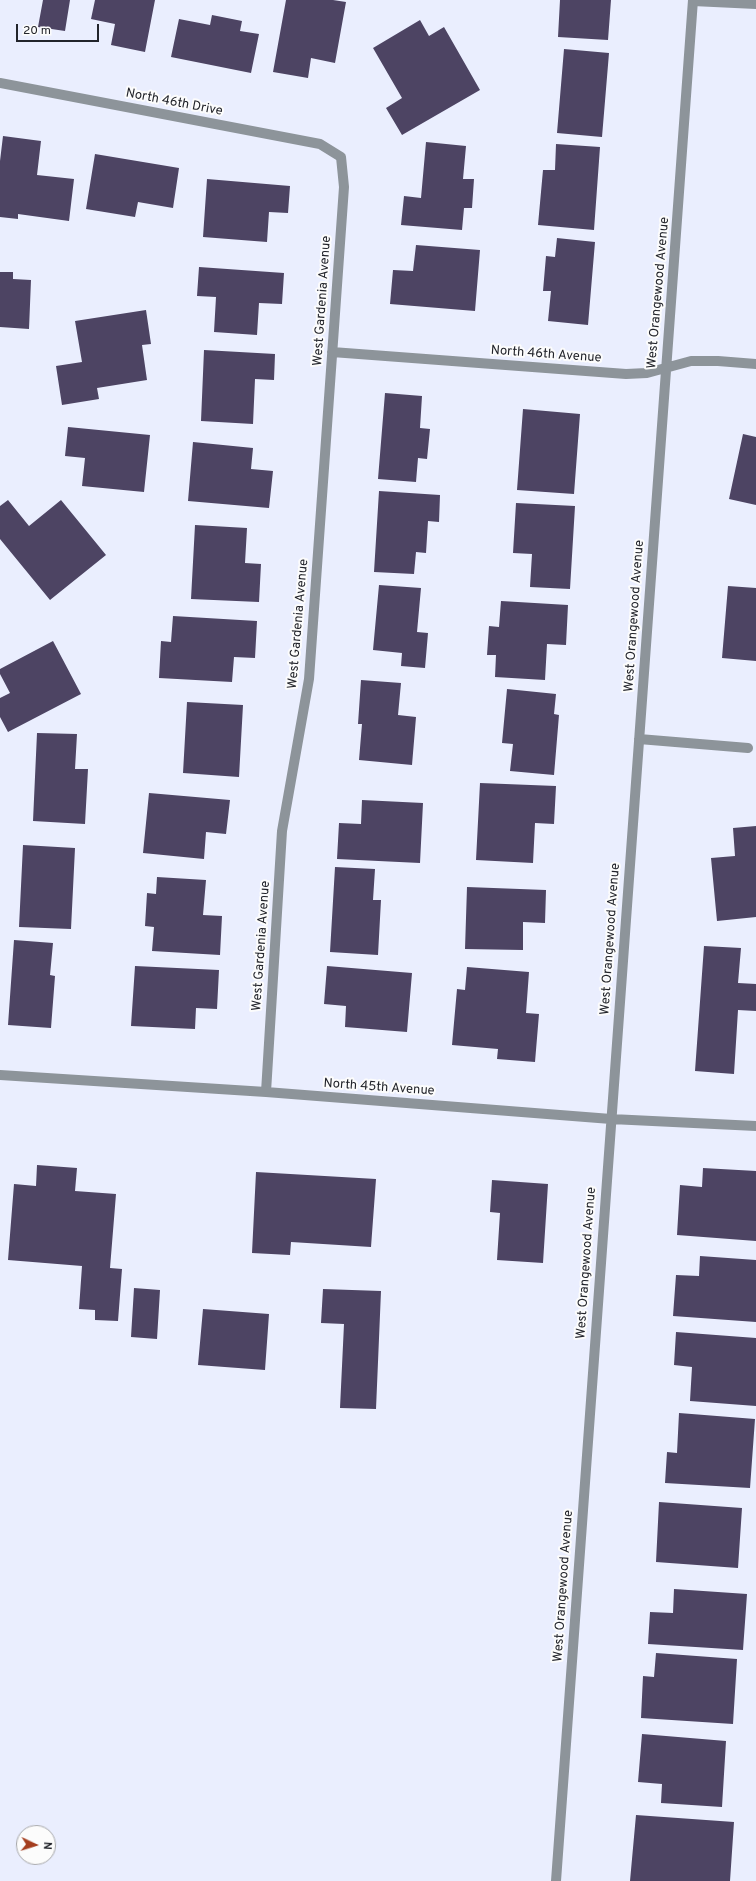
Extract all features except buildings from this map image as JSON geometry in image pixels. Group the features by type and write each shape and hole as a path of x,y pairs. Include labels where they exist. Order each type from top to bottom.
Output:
{"street":[{"path":"693,0 756,4"},
{"name":"West Orangewood Avenue","path":"556,1881 693,0"},
{"name":"North 46th Drive","path":"0,82 320,144 341,157"},
{"name":"West Gardenia Avenue","path":"266,1092 282,831 309,679 344,187 341,157"},
{"name":"North 46th Avenue","path":"332,352 626,374 647,372 691,361 718,361 756,364"},
{"path":"639,739 748,748"},
{"name":"North 45th Avenue","path":"0,1075 266,1092 611,1119 756,1126"}]}
